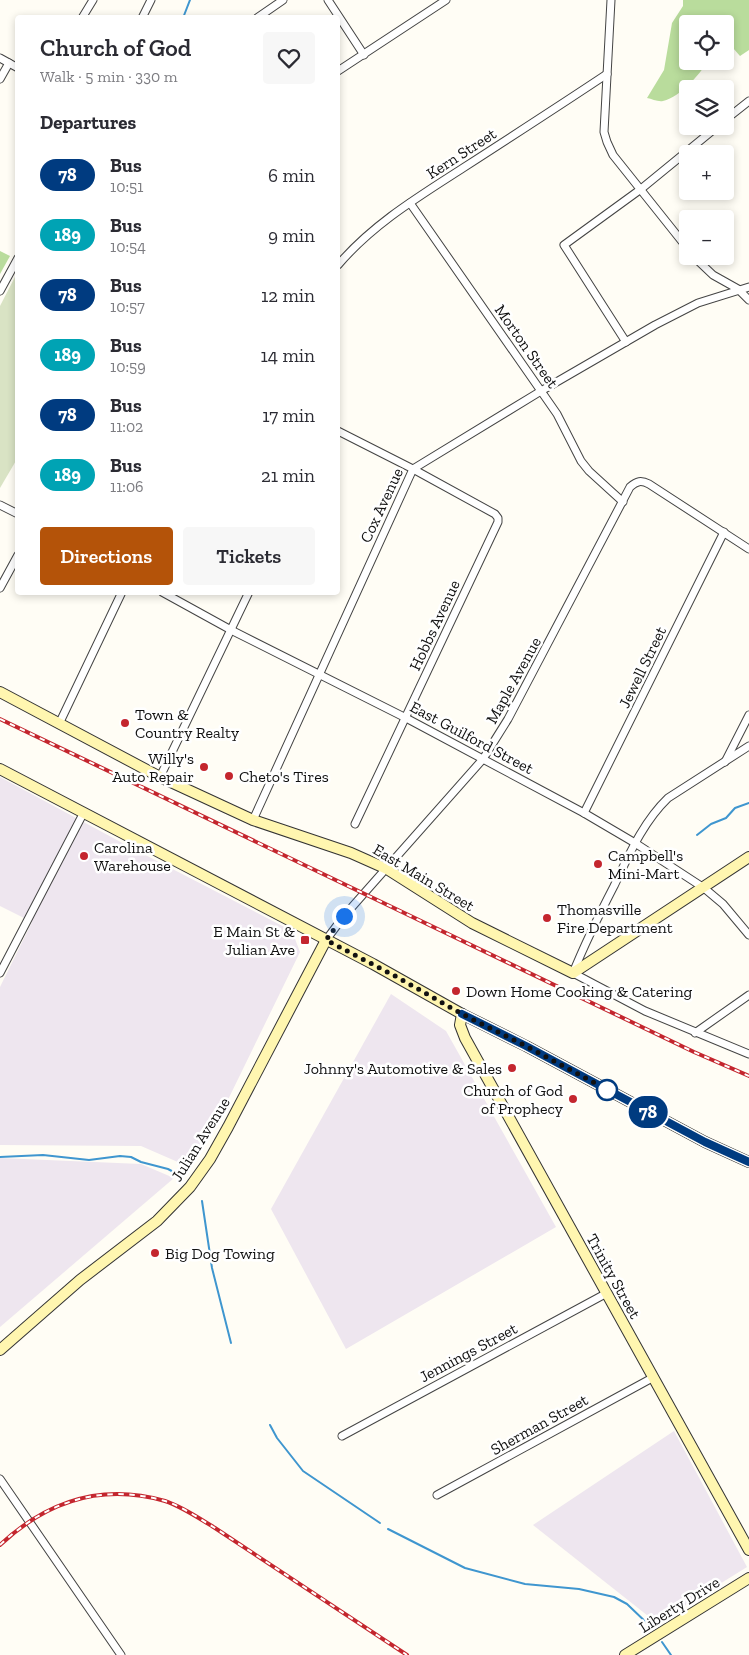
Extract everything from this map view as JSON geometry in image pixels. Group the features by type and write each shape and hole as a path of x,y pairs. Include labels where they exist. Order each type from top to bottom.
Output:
{"street":[{"path":"84,15 93,0"},
{"path":"144,15 151,0"},
{"path":"261,15 283,0"},
{"path":"328,0 338,15"},
{"path":"340,70 446,0"},
{"path":"611,0 606,74 604,132 606,142 613,155 679,238"},
{"path":"340,18 364,55"},
{"path":"0,58 15,66"},
{"path":"0,79 9,63"},
{"name":"Kern Street","path":"340,263 355,245 376,227 606,74"},
{"path":"734,113 749,101"},
{"path":"626,342 564,245 707,135"},
{"name":"Morton Street","path":"410,203 541,391 556,414 581,461 589,471 623,502"},
{"path":"0,291 15,264"},
{"path":"702,265 713,275 738,289 749,300"},
{"name":"Cox Avenue","path":"253,820 412,469 541,391 698,303 749,287"},
{"path":"340,431 412,469"},
{"name":"Hobbs Avenue","path":"355,824 498,522 495,514 412,469"},
{"name":"Maple Avenue","path":"326,940 344,916 483,759 508,719 630,487 636,482 643,481 724,532"},
{"path":"0,505 15,512"},
{"path":"724,532 749,549"},
{"name":"Jewell Street","path":"584,813 724,532"},
{"path":"0,588 15,560"},
{"path":"59,724 121,595"},
{"name":"East Guilford Street","path":"167,595 231,630 406,718 584,813 635,843 704,888 723,904 749,935"},
{"path":"160,777 248,595"},
{"name":"East Main Street","path":"0,692 160,777 253,820 351,853 387,869 472,923 645,1011 749,1054"},
{"path":"725,762 749,715"},
{"path":"573,973 583,948 635,843 657,809 668,798 749,746"},
{"path":"0,769 397,977 462,1014 526,1046 705,1142 749,1162"},
{"path":"0,973 40,893 84,812"},
{"path":"573,973 749,857"},
{"name":"Julian Avenue","path":"0,1350 80,1280 157,1221 186,1192 210,1159 229,1126 326,940"},
{"path":"695,1033 749,995"},
{"name":"Trinity Street","path":"462,1014 460,1025 465,1038 749,1550"},
{"name":"Jennings Street","path":"342,1436 606,1293"},
{"name":"Sherman Street","path":"437,1495 654,1377"},
{"path":"0,1479 121,1655"},
{"name":"Liberty Drive","path":"626,1655 749,1578"}],"shaded area":[{"path":"0,777 292,931 300,952 221,1114 196,1159 187,1166 141,1146 0,1145 0,987 32,922 0,906"},
{"path":"391,994 446,1031 556,1227 346,1349 271,1209"},
{"path":"0,1158 141,1164 174,1178 0,1327"},
{"path":"674,1431 747,1567 657,1623 533,1525"}],"green space":[{"path":"683,0 749,0 749,50 740,56 734,49 734,15 679,15 679,70 702,70 693,80 679,80 679,93 677,95 663,101 647,98 664,70 672,23 683,6"},
{"path":"0,251 10,256 0,274"},
{"path":"15,277 15,462 0,488 0,306"}],"waterway":[{"path":"184,15 190,0"},
{"path":"697,835 711,824 726,818 735,808 749,803"},
{"path":"0,1157 43,1155 89,1160 120,1156 131,1157 141,1162 168,1169 179,1175"},
{"path":"202,1201 212,1268 231,1343"},
{"path":"270,1425 277,1438 303,1471 380,1523"},
{"path":"388,1529 465,1568 525,1584 579,1589 614,1597 627,1604 651,1627"},
{"path":"662,1642 671,1655"}],"railway":[{"path":"0,719 694,1052 749,1076"},
{"path":"0,1545 37,1517 56,1507 76,1500 98,1495 119,1494 165,1501 185,1510 215,1528 407,1655"}],"bus line":[{"name":"78","path":"462,1014 526,1046 705,1142 749,1162"}],"place":[{"name":"Town & Country Realty","path":"125,723"},
{"name":"Willy's Auto Repair","path":"204,767"},
{"name":"Cheto's Tires","path":"229,776"},
{"name":"Carolina Warehouse","path":"84,856"},
{"name":"Campbell's Mini-Mart","path":"598,864"},
{"name":"Thomasville Fire Department","path":"547,918"},
{"name":"E Main St & Julian Ave","path":"305,940"},
{"name":"Down Home Cooking & Catering","path":"456,991"},
{"name":"Johnny's Automotive & Sales","path":"512,1068"},
{"name":"Church of God of Prophecy","path":"573,1099"},
{"name":"Big Dog Towing","path":"155,1253"}],"route":[{"path":"344,916 326,940 607,1090"}]}
